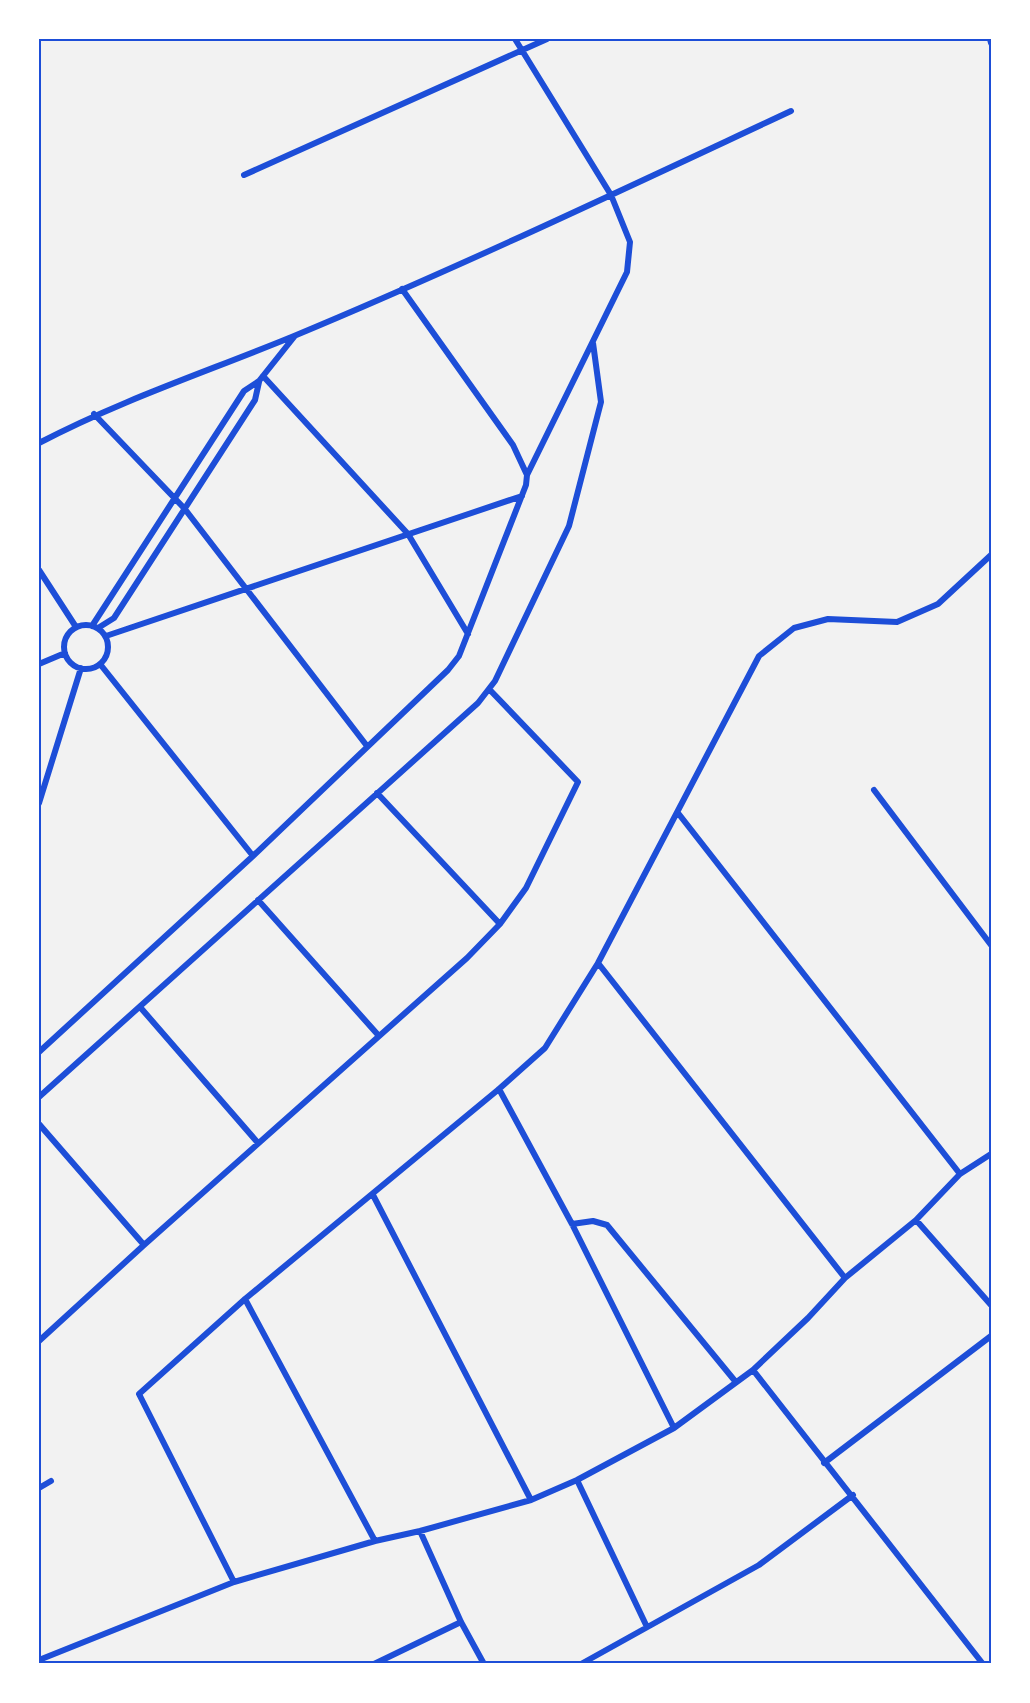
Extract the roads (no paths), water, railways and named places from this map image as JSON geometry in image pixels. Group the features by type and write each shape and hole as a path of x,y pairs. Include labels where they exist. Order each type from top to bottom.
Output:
{"street":[{"path":"39,1052 254,856 454,664 522,496 527,475 627,272 629,259 630,243 624,221 611,195 515,39"},
{"path":"244,175 547,39"},
{"path":"39,443 94,414 294,336 402,289 791,111"},
{"path":"402,289 513,444 527,475"},
{"path":"95,627 175,496 244,391 261,379 294,336"},
{"path":"39,1097 478,703 495,681 569,526 601,402 593,342"},
{"path":"95,627 106,636 109,648 97,667 74,666 63,646 67,635 76,627 95,627 114,618 255,400 261,379"},
{"path":"261,379 408,534 468,634"},
{"path":"94,414 175,496 367,746"},
{"path":"106,636 522,496"},
{"path":"234,1582 139,1394 245,1299 500,1089 544,1048 598,963 759,656 794,628 828,619 897,622 938,604 991,555"},
{"path":"39,570 76,627"},
{"path":"39,664 65,653"},
{"path":"100,663 254,856"},
{"path":"39,803 81,668"},
{"path":"39,1341 467,958 500,924 526,888 578,782 489,689"},
{"path":"874,790 991,945"},
{"path":"376,793 500,924"},
{"path":"678,813 960,1174"},
{"path":"258,900 379,1036"},
{"path":"598,963 845,1278"},
{"path":"140,1006 258,1143"},
{"path":"500,1089 572,1224 674,1428"},
{"path":"39,1124 144,1245"},
{"path":"39,1660 234,1582 375,1541 531,1500 577,1480 674,1428 753,1370 808,1318 845,1278 916,1220 960,1174 991,1154"},
{"path":"372,1195 531,1500"},
{"path":"916,1220 991,1305"},
{"path":"572,1224 593,1221 607,1225 735,1381"},
{"path":"245,1299 375,1541"},
{"path":"824,1463 991,1336"},
{"path":"753,1370 983,1664"},
{"path":"577,1480 647,1627"},
{"path":"39,1488 51,1481"},
{"path":"581,1664 759,1565 853,1496"},
{"path":"420,1531 461,1622 484,1664"},
{"path":"374,1664 461,1622"}]}
